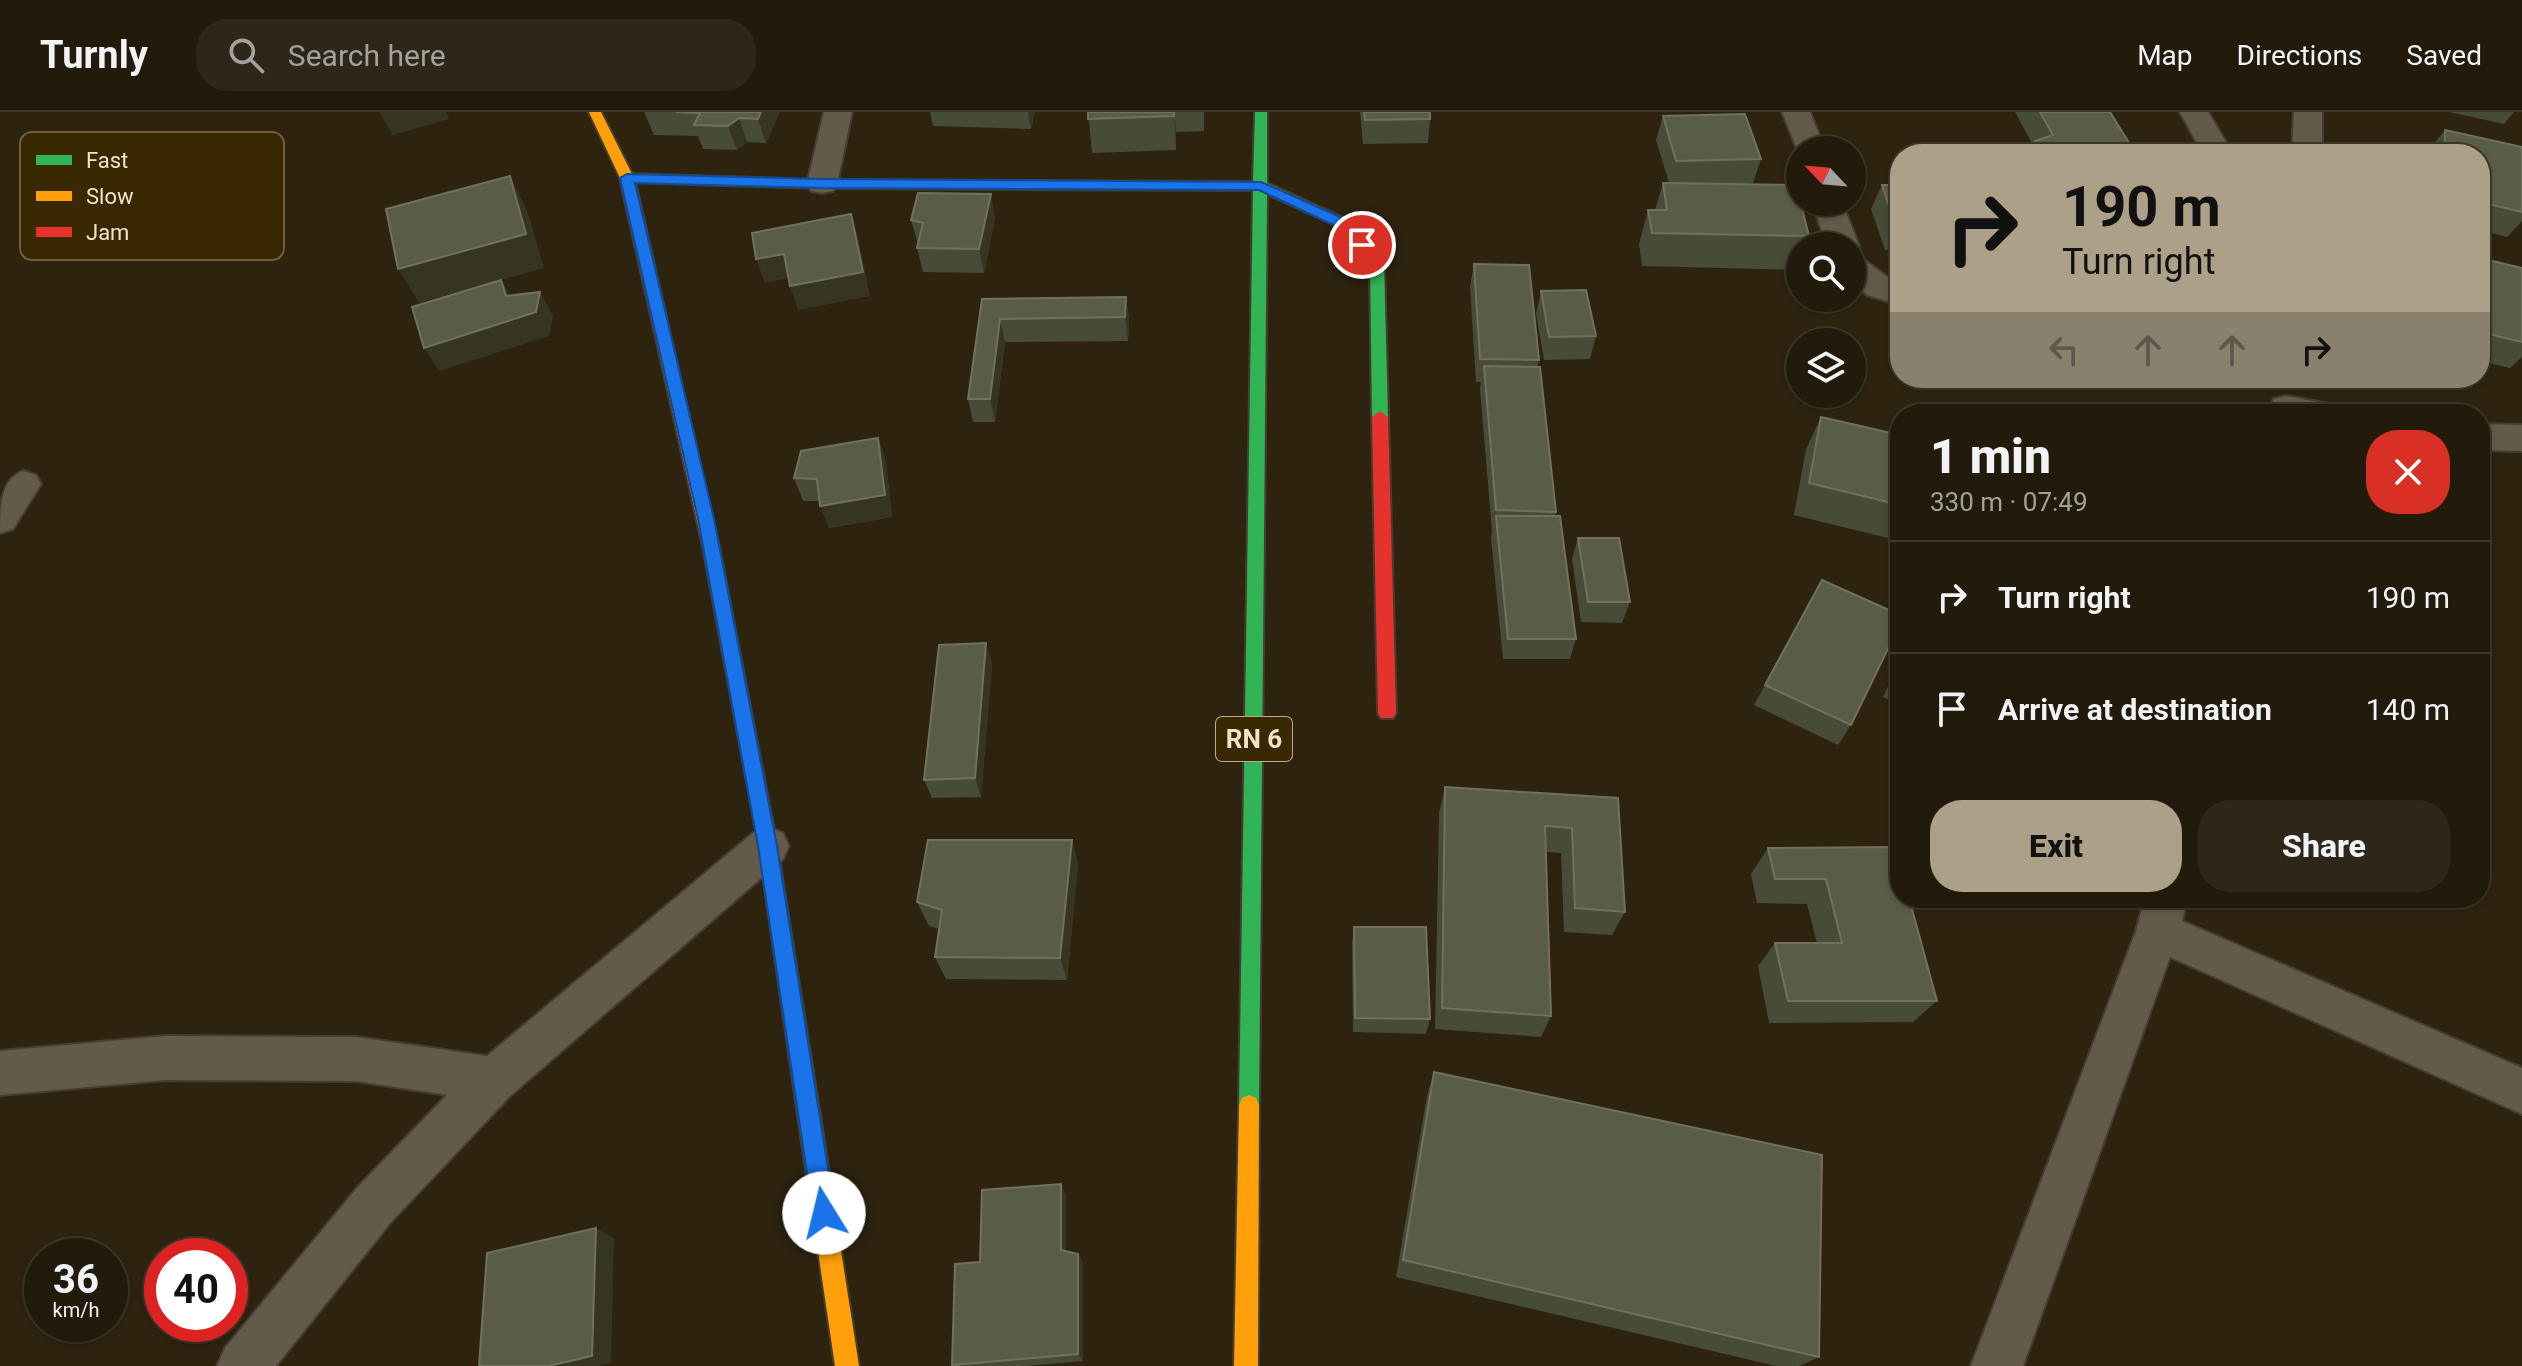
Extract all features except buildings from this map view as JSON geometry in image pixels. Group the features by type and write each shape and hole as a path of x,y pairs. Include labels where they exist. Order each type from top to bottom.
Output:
{"street":[{"path":"595,112 627,178 700,489 768,846 847,1366"},
{"path":"822,184 838,112"},
{"name":"RN 6","path":"1246,1366 1261,112"},
{"path":"1796,112 1805,136"},
{"path":"2194,112 2212,144"},
{"path":"2307,144 2308,112"},
{"path":"627,178 822,184 1261,186 1347,225 1377,264 1387,713"},
{"path":"1866,277 1878,287 1890,291"},
{"path":"2490,437 2522,438"},
{"path":"0,519 23,484"},
{"path":"243,1366 374,1205 494,1080 768,846"},
{"path":"1997,1366 2162,915 2522,1091"},
{"path":"0,1073 165,1058 356,1059 494,1080"}],"traffic: fast":[{"path":"1249,1105 1261,112"},
{"path":"627,178 822,184 1261,186 1347,225 1377,264 1380,417"},
{"path":"711,547 768,846 809,1116"}],"traffic: slow":[{"path":"595,112 627,178 711,547"},
{"path":"1246,1366 1249,1105"},
{"path":"809,1116 847,1366"}],"traffic: jam":[{"path":"1380,417 1387,713"}],"route":[{"path":"824,1213 768,846 706,519 627,178 822,184 1261,186 1347,225 1362,245"}]}
